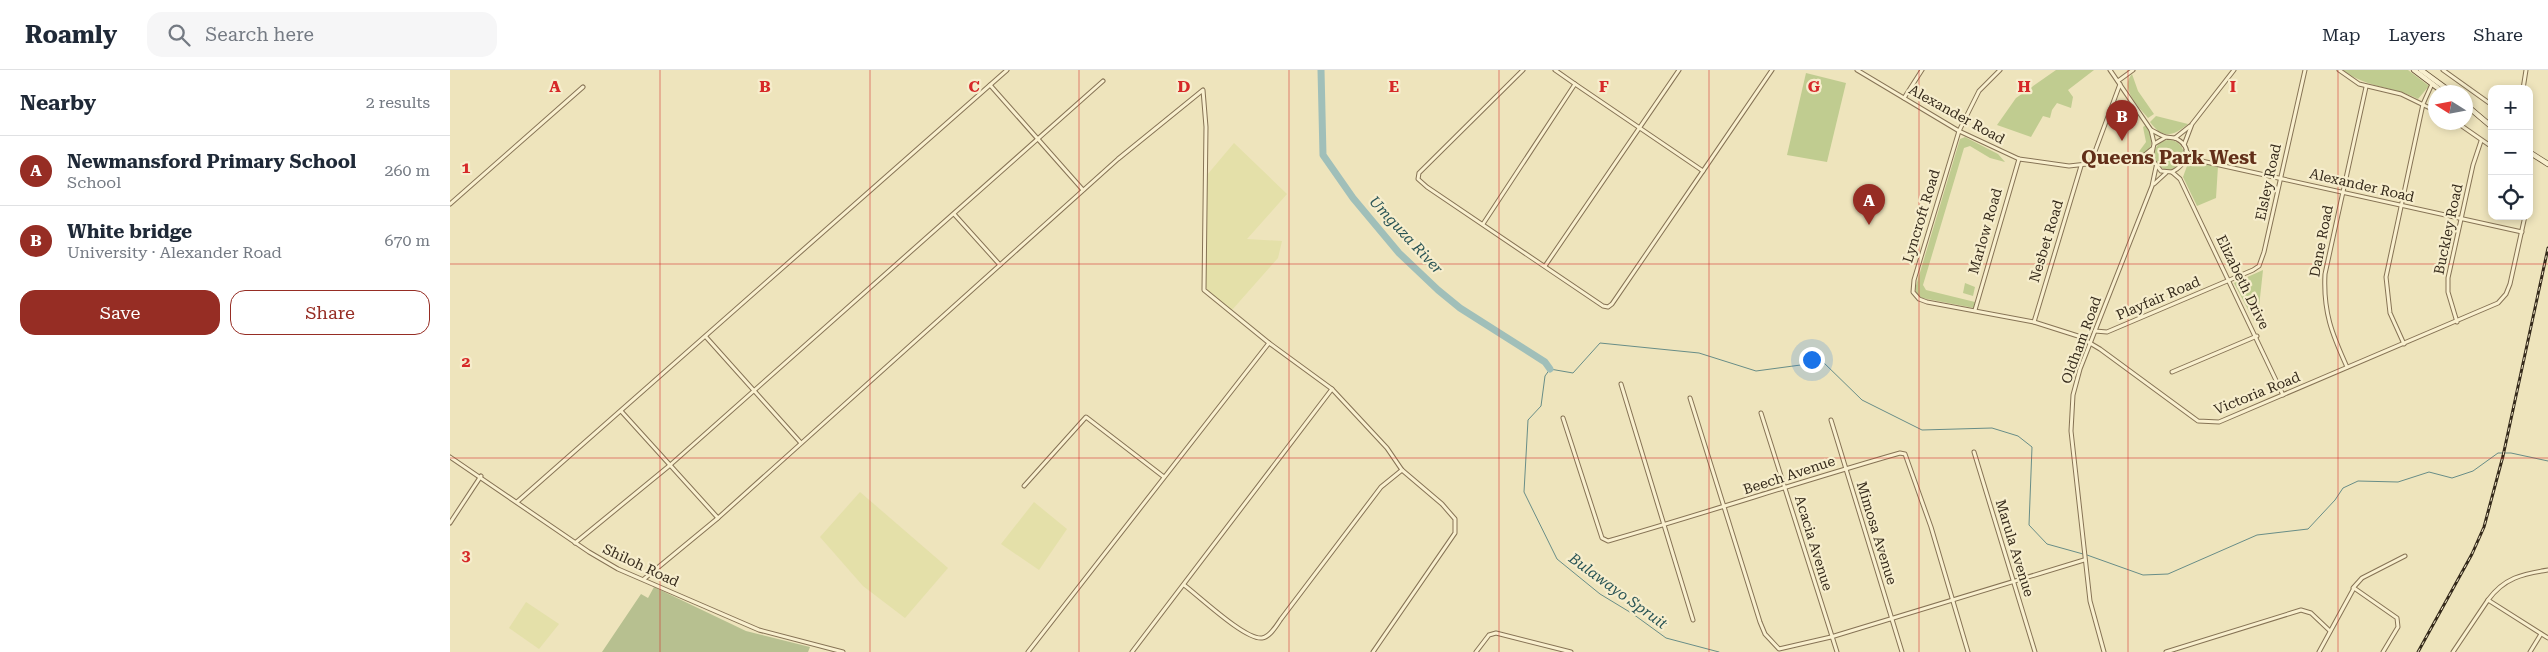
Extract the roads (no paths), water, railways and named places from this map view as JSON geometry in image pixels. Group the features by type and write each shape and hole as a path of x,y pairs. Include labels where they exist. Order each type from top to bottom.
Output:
{"main road":[{"path":"2414,70 2432,84"},
{"path":"2421,70 2441,85"},
{"path":"2473,112 2488,124"},
{"path":"2533,155 2548,164"}],"street":[{"path":"517,502 1007,70"},
{"path":"1523,70 1418,175 1420,182 1603,306 1610,306 1772,70"},
{"path":"1555,70 1704,171"},
{"path":"1545,266 1679,70"},
{"name":"Alexander Road","path":"1857,70 1959,131 2019,159 2046,164 2081,166 2141,158 2153,162"},
{"path":"1904,98 1922,70"},
{"name":"Lyncroft Road","path":"1927,302 1916,296 1913,285 1959,131 1979,91 2000,70"},
{"path":"2110,70 2152,130 2154,144 2152,150 2153,162 2156,167 2166,172 2172,172 2181,167 2184,163 2186,150"},
{"path":"2090,165 2119,82 2133,70"},
{"path":"2175,138 2192,124 2234,70"},
{"name":"Elsley Road","path":"2229,281 2252,270 2261,262 2305,70"},
{"path":"2338,70 2366,87 2394,92 2428,107"},
{"path":"2443,70 2488,103"},
{"path":"2524,85 2526,70"},
{"path":"576,543 669,466 1103,81"},
{"path":"1483,224 1575,84"},
{"path":"2404,344 2390,313 2386,289 2390,257 2423,104 2432,84"},
{"path":"990,85 1083,190"},
{"path":"450,204 583,87"},
{"name":"Dane Road","path":"2348,368 2328,321 2324,296 2325,274 2366,87"},
{"path":"644,579 718,518 1083,190 1203,90 1206,127 1204,290 1269,343 1332,389 1387,448 1402,470 1450,511 1455,519 1454,533 1373,652"},
{"path":"2184,145 2192,124"},
{"path":"2152,130 2166,137 2175,138 2197,160"},
{"path":"2467,130 2488,145"},
{"path":"2154,144 2166,137"},
{"name":"Buckley Road","path":"2457,322 2447,286 2472,165 2481,141"},
{"name":"Alexander Road","path":"2141,158 2152,150"},
{"name":"Marlow Road","path":"1975,310 2019,159"},
{"name":"Alexander Road","path":"2184,163 2197,160 2522,232"},
{"name":"Nesbet Road","path":"2034,322 2081,166"},
{"name":"Oldham Road","path":"2104,652 2090,601 2084,559 2070,431 2071,413 2076,382 2152,186 2156,167"},
{"path":"2180,179 2181,167"},
{"name":"Oldham Road","path":"2152,186 2166,172"},
{"name":"Elizabeth Drive","path":"2172,172 2180,179 2283,395"},
{"path":"954,214 1000,265"},
{"path":"2522,232 2524,220"},
{"name":"Victoria Road","path":"1927,302 2034,322 2068,332 2090,343 2198,421 2218,422 2498,303 2506,294 2510,284 2522,232"},
{"name":"Playfair Road","path":"2095,331 2107,332 2229,281"},
{"path":"2172,372 2256,336"},
{"path":"706,337 801,443"},
{"path":"1028,652 1269,343"},
{"path":"1621,384 1663,525 1694,620"},
{"path":"1132,652 1332,389"},
{"path":"1690,398 1760,622 1773,645 1783,649 1832,637 2084,559"},
{"path":"621,411 718,518"},
{"name":"Acacia Avenue","path":"1761,413 1837,652"},
{"path":"1024,486 1086,417 1164,477"},
{"name":"Beech Avenue","path":"1563,418 1602,538 1608,541 1724,508 1845,468 1900,453 1907,456 1968,652"},
{"name":"Mimosa Avenue","path":"1831,420 1902,652"},
{"name":"Marula Avenue","path":"1974,452 2035,652"},
{"name":"Shiloh Road","path":"450,457 481,476 576,543 618,569 759,630 843,652"},
{"path":"1184,585 1246,633 1260,638 1266,637 1282,619 1381,487 1402,470"},
{"path":"450,523 481,476"},
{"path":"2320,652 2353,588 2362,578 2405,556"},
{"path":"2453,652 2497,588 2509,579 2548,570"},
{"path":"2353,588 2397,618 2398,627 2383,652"},
{"path":"2488,600 2548,638"},
{"path":"2166,652 2301,610 2311,613 2330,631"},
{"path":"1476,652 1489,635 1500,633 1571,652"},
{"path":"2530,652 2541,634"}],"waterway":[{"name":"Umguza River","path":"1321,70 1323,155 1353,198 1399,253 1438,290 1460,308 1545,362 1550,369"},
{"name":"Bulawayo Spruit","path":"1719,652 1666,638 1633,614 1600,594 1557,559 1524,492 1528,420 1541,406 1545,376 1550,369 1573,373 1600,343 1699,353 1756,371 1823,362 1862,400 1922,430 1992,428 2018,436 2032,447 2029,525 2047,544 2083,554"},
{"path":"2087,555 2143,575 2168,574 2257,535 2308,529 2335,500 2343,488 2358,481 2398,482 2429,472 2452,478 2473,471 2498,453 2511,453 2548,461"}],"railway":[{"path":"2418,652 2472,554 2484,527 2503,456 2548,248"}],"place":[{"name":"White bridge","path":"2122,141"},
{"name":"Newmansford Primary School","path":"1869,225"}],"district":[{"name":"Queens Park West","path":"2169,157"}]}
